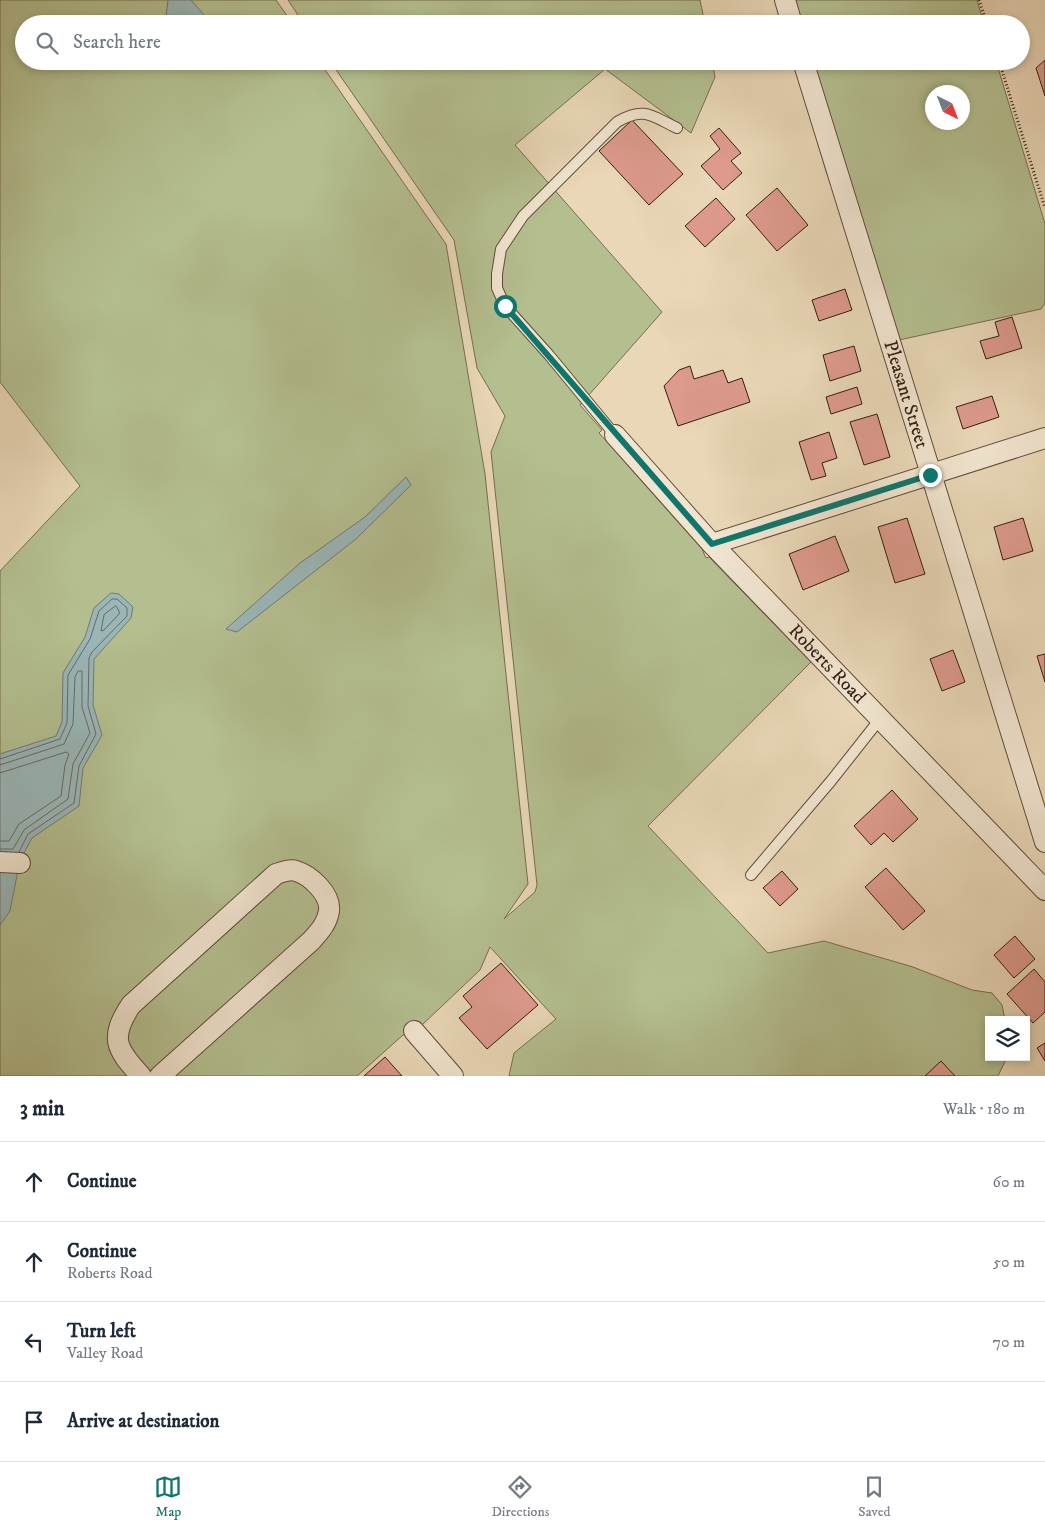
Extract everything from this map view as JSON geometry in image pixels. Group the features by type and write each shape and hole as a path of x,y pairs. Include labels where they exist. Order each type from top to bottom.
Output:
{"street":[{"path":"784,0 789,15"},
{"name":"Pleasant Street","path":"806,70 1045,842"},
{"name":"Roberts Road","path":"615,434 712,544 1045,890"},
{"path":"712,544 1045,438"},
{"path":"0,862 20,863"},
{"path":"141,1076 127,1062 117,1042 120,1022 131,1005 276,874 294,870 308,876 323,892 330,909 325,925 311,941 160,1076"},
{"path":"414,1032 453,1076"}],"lane":[{"path":"615,434 505,306 497,288 501,249 523,216 617,122 632,113 646,113 677,128"},
{"path":"751,875 847,762 880,719"}],"path":[{"path":"979,0 984,15"},
{"path":"1002,70 1045,208"}],"green space":[{"path":"0,0 276,0 287,15 15,15 15,70 325,70 446,244 485,474 528,884 504,919 535,892 537,885 491,452 505,416 477,368 454,240 336,70 604,70 515,145 662,312 580,405 602,430 599,433 702,549 706,558 709,557 811,662 648,826 768,953 824,941 913,967 972,990 992,993 1002,1005 1004,1016 985,1016 985,1061 1005,1061 998,1076 509,1076 514,1053 556,1019 490,947 480,970 422,1025 403,1035 357,1076 0,1076 0,571 80,486 0,382"},
{"path":"288,0 700,0 703,15 298,15"},
{"path":"776,0 977,0 981,15 780,15"},
{"path":"606,70 714,70 715,77 691,133"},
{"path":"797,70 999,70 1045,224 1045,303 1041,309 899,340 857,211 827,174"}],"water":[{"path":"168,0 191,0 204,15 166,15"},
{"path":"406,477 411,485 356,539 237,632 226,629 300,563 365,517"},
{"path":"111,593 119,594 133,607 131,618 94,659 93,705 102,735 83,768 79,806 32,838 19,862 0,860 0,754 56,736 62,722 63,673 85,637 94,608"},
{"path":"0,865 19,865 10,911 0,925"}],"building":[{"path":"1045,60 1045,96 1036,68"},
{"path":"632,120 683,174 649,205 599,151"},
{"path":"719,128 741,153 731,161 742,173 723,190 701,166 720,149 710,136"},
{"path":"777,188 808,225 777,251 746,215"},
{"path":"716,198 735,219 705,247 685,226"},
{"path":"845,289 852,310 819,321 812,300"},
{"path":"1012,317 1022,348 986,359 980,341 999,336 995,322"},
{"path":"854,346 861,371 830,381 823,355"},
{"path":"690,366 694,379 723,370 728,383 742,378 750,402 678,426 664,386 679,370"},
{"path":"857,387 862,404 831,414 826,397"},
{"path":"992,396 999,417 963,429 956,407"},
{"path":"877,414 890,457 864,465 850,422"},
{"path":"829,432 837,458 822,463 826,476 811,480 799,442"},
{"path":"907,518 925,574 895,583 878,527"},
{"path":"1023,518 1033,551 1003,560 994,527"},
{"path":"835,536 849,571 803,590 789,554"},
{"path":"953,650 965,682 942,691 930,659"},
{"path":"1045,654 1045,682 1037,656"},
{"path":"892,790 918,819 893,842 884,833 871,845 854,826"},
{"path":"886,868 925,911 903,930 865,887"},
{"path":"782,871 798,889 780,906 763,888"},
{"path":"1015,936 1035,959 1014,978 994,955"},
{"path":"501,963 538,1005 487,1049 459,1018 472,1007 463,996"},
{"path":"1034,969 1045,982 1045,1012 1033,1023 1030,1016 1027,1016 1007,994"},
{"path":"1045,1043 1045,1061 1037,1048"},
{"path":"385,1057 402,1076 364,1076"},
{"path":"941,1061 955,1076 925,1076"}],"route":[{"path":"505,306 712,544 930,475"}]}
